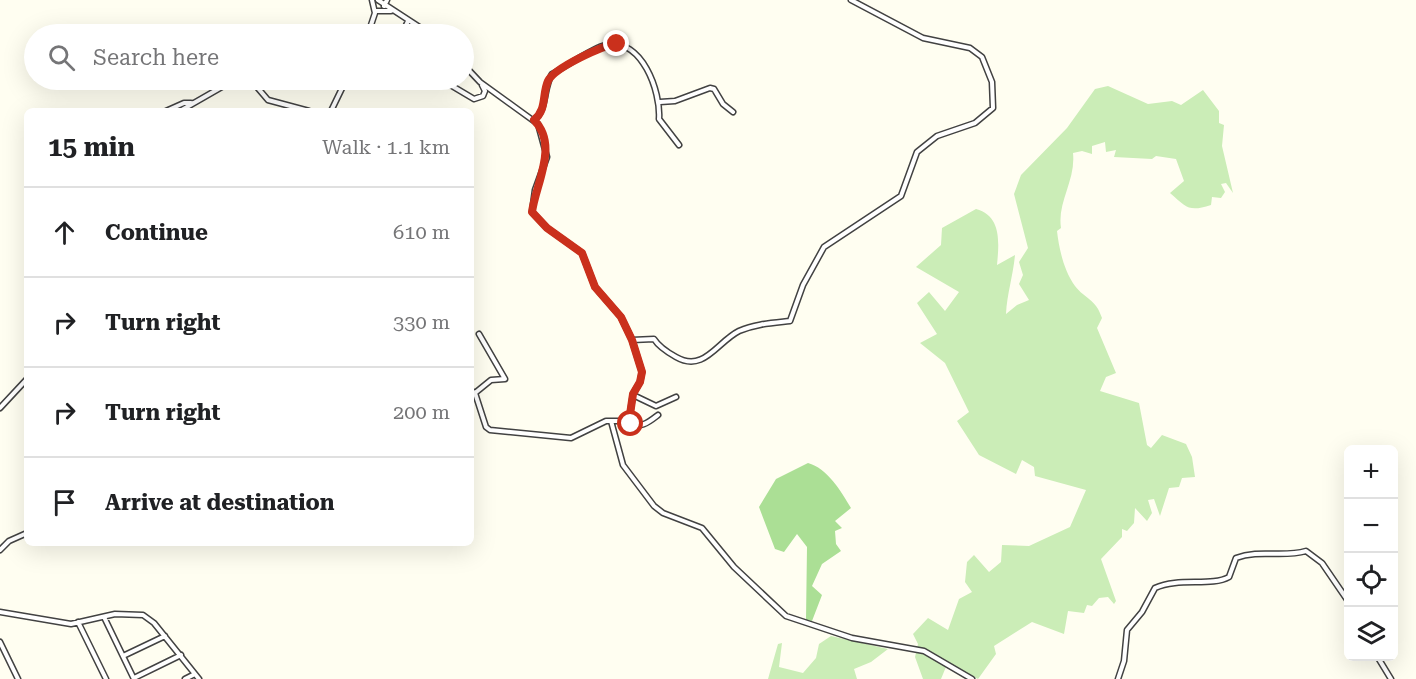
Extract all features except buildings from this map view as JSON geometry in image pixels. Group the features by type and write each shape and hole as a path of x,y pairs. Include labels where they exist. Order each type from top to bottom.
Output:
{"street":[{"path":"371,24 375,11 372,0"},
{"path":"378,0 413,24"},
{"path":"384,6 387,0"},
{"path":"632,340 654,339 658,345 685,362 694,361 707,358 716,351 722,341 739,331 756,325 790,321 803,285 824,247 901,196 906,187 916,152 937,136 975,123 993,108 992,82 982,57 970,48 923,38 851,0"},
{"path":"375,11 392,11"},
{"path":"534,120 542,108 547,83 552,74 606,45 617,44 640,56 660,102 659,119 679,145"},
{"path":"474,76 534,120 545,144 547,158 535,190 532,212 547,228 582,253 595,287 621,317 632,340 642,372 633,395 629,421"},
{"path":"459,90 474,99 483,96 485,92 480,82"},
{"path":"660,102 675,101 710,88 714,89 723,104 733,112"},
{"path":"184,108 215,90"},
{"path":"260,90 268,100 298,108"},
{"path":"332,108 341,90"},
{"path":"173,108 184,103 191,103"},
{"path":"474,391 491,380 505,379 478,334"},
{"path":"0,408 24,382"},
{"path":"474,395 486,427 490,430 571,438 595,429 606,420 629,421 638,426 646,424 658,415"},
{"path":"633,395 656,406 676,397"},
{"path":"611,421 623,465 654,506 663,513 702,528 734,567 786,616 852,638 924,651 972,679"},
{"path":"0,550 9,542 24,534"},
{"path":"1118,679 1124,661 1127,630 1142,612 1155,588 1177,582 1222,581 1230,577 1236,558 1247,554 1293,555 1306,551 1322,563 1344,595"},
{"path":"0,612 44,620 78,622 115,614 142,615 154,623 199,679"},
{"path":"104,617 134,679 181,655"},
{"path":"78,622 106,679"},
{"path":"123,656 165,636"},
{"path":"0,642 18,679"},
{"path":"1380,661 1391,679"},
{"path":"185,679 195,674"}],"green space":[{"path":"1108,86 1148,104 1172,101 1181,105 1203,90 1219,111 1219,123 1224,125 1222,146 1233,193 1226,183 1221,184 1225,192 1221,198 1212,197 1211,205 1204,207 1189,207 1170,193 1184,181 1176,159 1156,156 1152,159 1114,157 1116,150 1106,152 1105,142 1092,146 1092,154 1082,151 1073,153 1072,172 1060,218 1061,228 1057,231 1063,260 1071,280 1097,307 1102,318 1097,328 1116,373 1106,377 1100,391 1139,403 1147,445 1151,448 1162,435 1186,444 1192,457 1195,477 1182,478 1179,487 1169,488 1160,516 1154,499 1148,500 1152,513 1147,521 1135,508 1134,523 1127,531 1122,529 1122,537 1101,559 1116,601 1114,604 1108,597 1099,598 1092,606 1087,605 1084,613 1068,611 1064,634 1032,622 994,646 996,654 978,679 948,662 941,679 923,679 915,657 918,644 913,634 928,618 948,630 959,599 972,592 965,582 967,562 974,555 989,572 1001,562 1002,545 1029,546 1070,527 1086,490 1035,476 1034,467 1022,460 1016,474 979,455 957,421 969,412 945,363 920,343 937,334 917,303 929,292 945,311 959,292 916,267 941,245 942,228 976,209 991,218 995,224 998,239 997,265 1015,255 1006,314 1017,305 1029,300 1019,284 1023,275 1019,262 1028,248 1014,194 1021,175 1067,128 1095,89"},
{"path":"808,463 827,475 851,508 835,521 842,528 835,531 836,544 841,551 822,564 812,586 822,595 812,621 806,620 807,547 797,534 784,552 775,549 759,507 776,479"},
{"path":"831,636 888,649 871,662 854,669 857,679 768,679 778,644 782,643 779,667 803,673 816,658 819,644"}],"route":[{"path":"617,44 596,49 552,74 547,83 545,100 538,117 534,120 538,124 545,144 547,158 535,190 532,212 547,228 582,253 595,287 603,299 621,317 632,340 642,372 640,382 633,394 629,421 631,424"}]}
